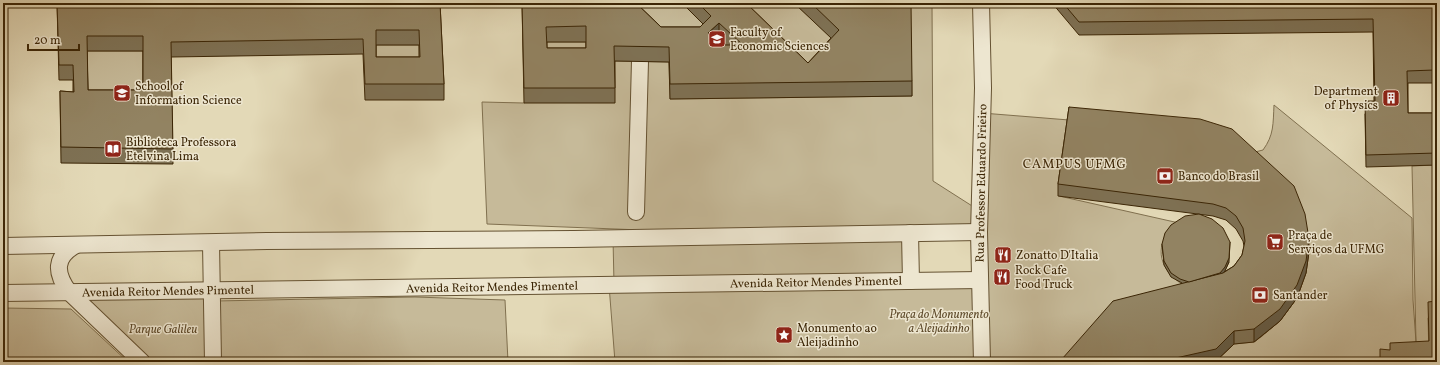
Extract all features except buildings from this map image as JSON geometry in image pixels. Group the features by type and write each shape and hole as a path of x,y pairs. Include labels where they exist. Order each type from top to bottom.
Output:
{"street":[{"name":"Rua Professor Eduardo Frieiro","path":"981,3 983,88 979,232 982,362"},
{"path":"636,212 640,62"},
{"path":"3,246 267,241 566,239 979,232"},
{"path":"910,233 911,281"},
{"path":"211,243 213,362"},
{"path":"76,245 66,250 60,260 58,271 62,282 69,292 142,362"},
{"name":"Avenida Reitor Mendes Pimentel","path":"3,293 980,280"}],"green space":[{"path":"87,3 170,3 170,22 88,22"},
{"path":"211,3 253,3 253,21 211,21"},
{"path":"637,3 682,3 711,31 661,43 629,11"},
{"path":"750,3 794,3 839,45 808,78 740,13"},
{"name":"Praça do Monumento a Aleijadinho","path":"910,3 932,3 933,181 980,211 979,232 910,233 911,281 980,280 980,362 615,362 609,285 614,284 613,238 770,235 487,224 482,102 524,103 614,61 669,62 670,99 912,96"},
{"path":"546,42 586,42 586,63 547,64"},
{"path":"376,45 419,45 420,72 376,72"},
{"path":"87,51 143,51 143,105 88,105"},
{"path":"1274,105 1412,218 1413,300 1416,342 1412,166 1437,165 1437,308 1428,318 1429,357 1331,362 1214,362 1234,344 1254,342 1261,337 1280,321 1297,298 1247,154 1263,150 1267,145 1272,129"},
{"path":"982,113 1069,120 1059,196 1179,223 1166,236 1162,244 1161,251 1164,266 1168,272 1173,278 1186,286 1070,362 986,362"},
{"name":"Parque Galileu","path":"212,290 213,362 142,362 69,292"},
{"path":"415,297 505,300 508,362 217,362 215,301"},
{"path":"3,308 71,309 128,362 3,362"}],"place":[{"name":"Faculty of Economic Sciences","path":"717,39"},
{"name":"School of Information Science","path":"122,93"},
{"name":"Department of Physics","path":"1391,98"},
{"name":"Biblioteca Professora Etelvina Lima","path":"113,149"},
{"name":"Banco do Brasil","path":"1165,176"},
{"name":"Praça de Serviços da UFMG","path":"1275,242"},
{"name":"Zonatto D'Italia","path":"1003,255"},
{"name":"Rock Cafe Food Truck","path":"1002,277"},
{"name":"Santander","path":"1260,295"},
{"name":"Monumento ao Aleijadinho","path":"784,335"}],"district":[{"name":"CAMPUS UFMG","path":"1075,163"}]}
